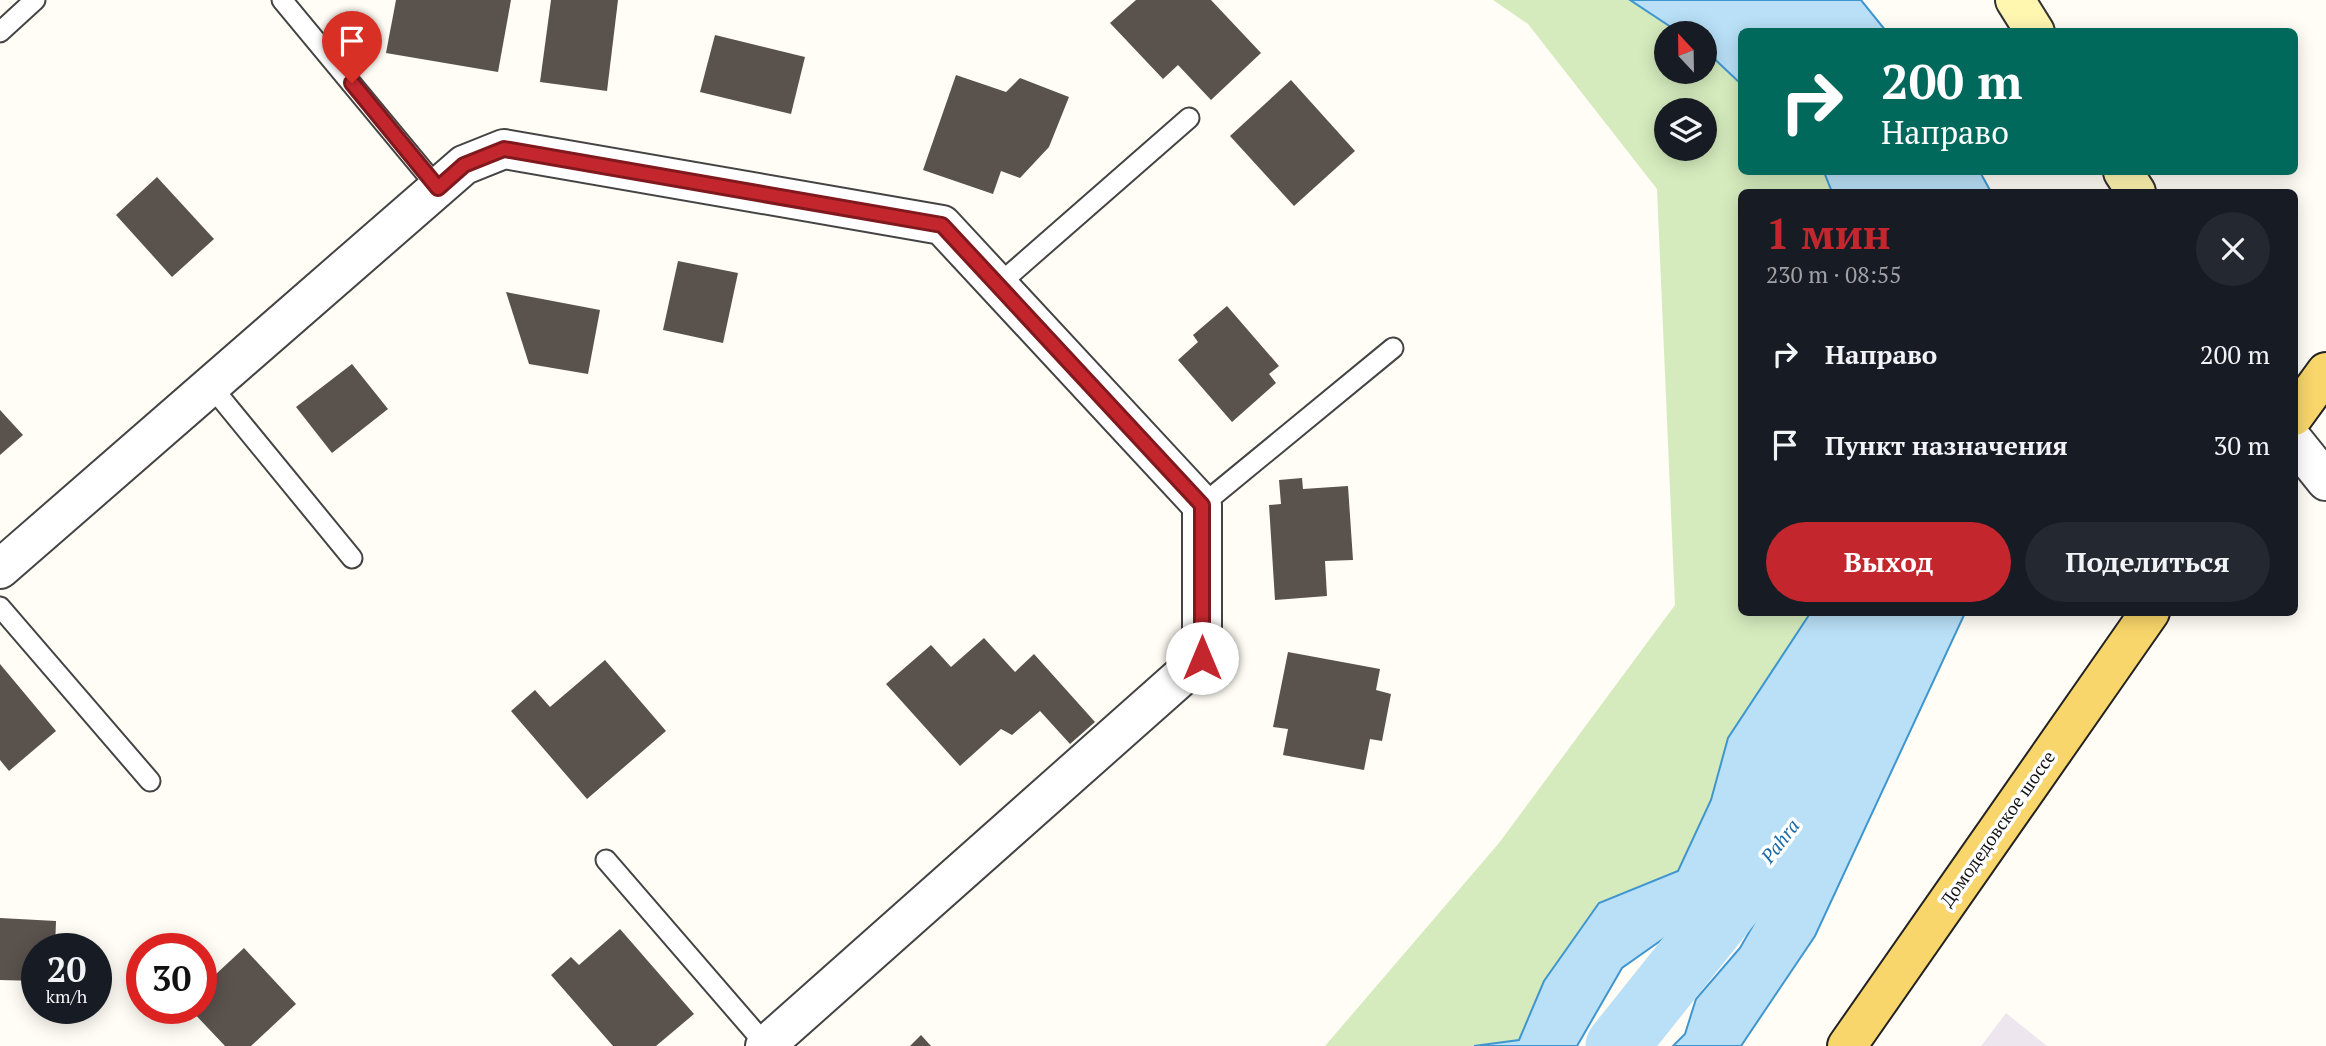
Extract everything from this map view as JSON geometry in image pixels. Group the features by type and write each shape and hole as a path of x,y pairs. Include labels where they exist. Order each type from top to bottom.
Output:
{"main road":[{"path":"2015,0 2032,28"},
{"path":"2298,410 2326,372"},
{"name":"Домодедовское шоссе","path":"1847,1046 2147,616"}],"street":[{"path":"0,569 464,165 504,149 942,225 1202,505 1202,658 765,1046"},
{"path":"2298,446 2326,481"}],"lane":[{"path":"0,32 36,0"},
{"path":"282,0 438,188"},
{"path":"998,285 1189,118"},
{"path":"1202,505 1393,348"},
{"path":"211,386 352,558"},
{"path":"0,607 150,780"},
{"path":"606,860 765,1046"}],"shaded area":[{"path":"2006,1013 2047,1046 1981,1046"}],"green space":[{"path":"1493,0 1630,0 1662,21 1654,21 1654,84 1717,84 1717,61 1738,81 1738,175 1825,175 1831,189 1738,189 1738,616 1809,616 1728,738 1711,800 1678,871 1599,903 1544,981 1519,1040 1474,1046 1325,1046 1499,843 1675,605 1657,189 1528,24"}],"water":[{"path":"1630,0 1861,0 1884,28 1738,28 1738,81 1717,61 1717,21 1662,21"},
{"path":"1825,175 1982,175 1989,189 1831,189"},
{"path":"1808,616 1964,616 1815,936 1741,1046 1673,1046 1685,1034 1696,999 1740,948 1786,868 1715,893 1663,939 1622,968 1577,1046 1474,1046 1519,1040 1544,981 1599,903 1678,871 1711,800 1728,738"}],"building":[{"path":"396,0 511,0 498,72 386,53"},
{"path":"551,0 618,0 607,91 540,82"},
{"path":"1136,0 1211,0 1261,53 1211,100 1178,65 1163,79 1110,23"},
{"path":"715,35 805,57 791,114 700,92"},
{"path":"956,75 1006,92 1020,78 1069,97 1049,147 1020,178 1001,171 993,194 923,170"},
{"path":"1291,80 1355,151 1294,206 1230,136"},
{"path":"157,177 214,239 172,277 116,215"},
{"path":"678,261 738,273 723,343 663,330"},
{"path":"506,292 600,310 588,374 529,364"},
{"path":"1227,306 1279,366 1269,374 1276,383 1232,422 1178,360 1198,342 1193,335"},
{"path":"352,364 388,409 332,453 296,407"},
{"path":"0,410 23,435 0,455"},
{"path":"1302,478 1303,489 1348,486 1353,560 1325,561 1327,596 1275,600 1269,505 1281,504 1279,480"},
{"path":"984,638 1015,672 1034,654 1095,722 1070,744 1040,711 1012,735 1001,729 960,766 886,684 931,645 951,667"},
{"path":"1288,652 1380,669 1376,690 1391,694 1382,741 1370,739 1364,770 1283,755 1288,729 1273,727"},
{"path":"605,660 666,731 587,799 511,711 535,690 550,707"},
{"path":"0,664 56,731 9,771 0,760"},
{"path":"0,918 56,921 56,933 21,933 21,981 0,980"},
{"path":"620,929 694,1014 656,1046 613,1046 551,975 571,957 579,965"},
{"path":"244,948 296,1004 251,1046 225,1046 204,1024 217,1024 217,973"},
{"path":"921,1035 931,1046 910,1046"}],"waterway":[{"name":"Pahra","path":"1617,1046 1803,813"}],"route":[{"path":"352,83 438,188 464,165 504,149 942,225 1202,505 1202,658"}]}
